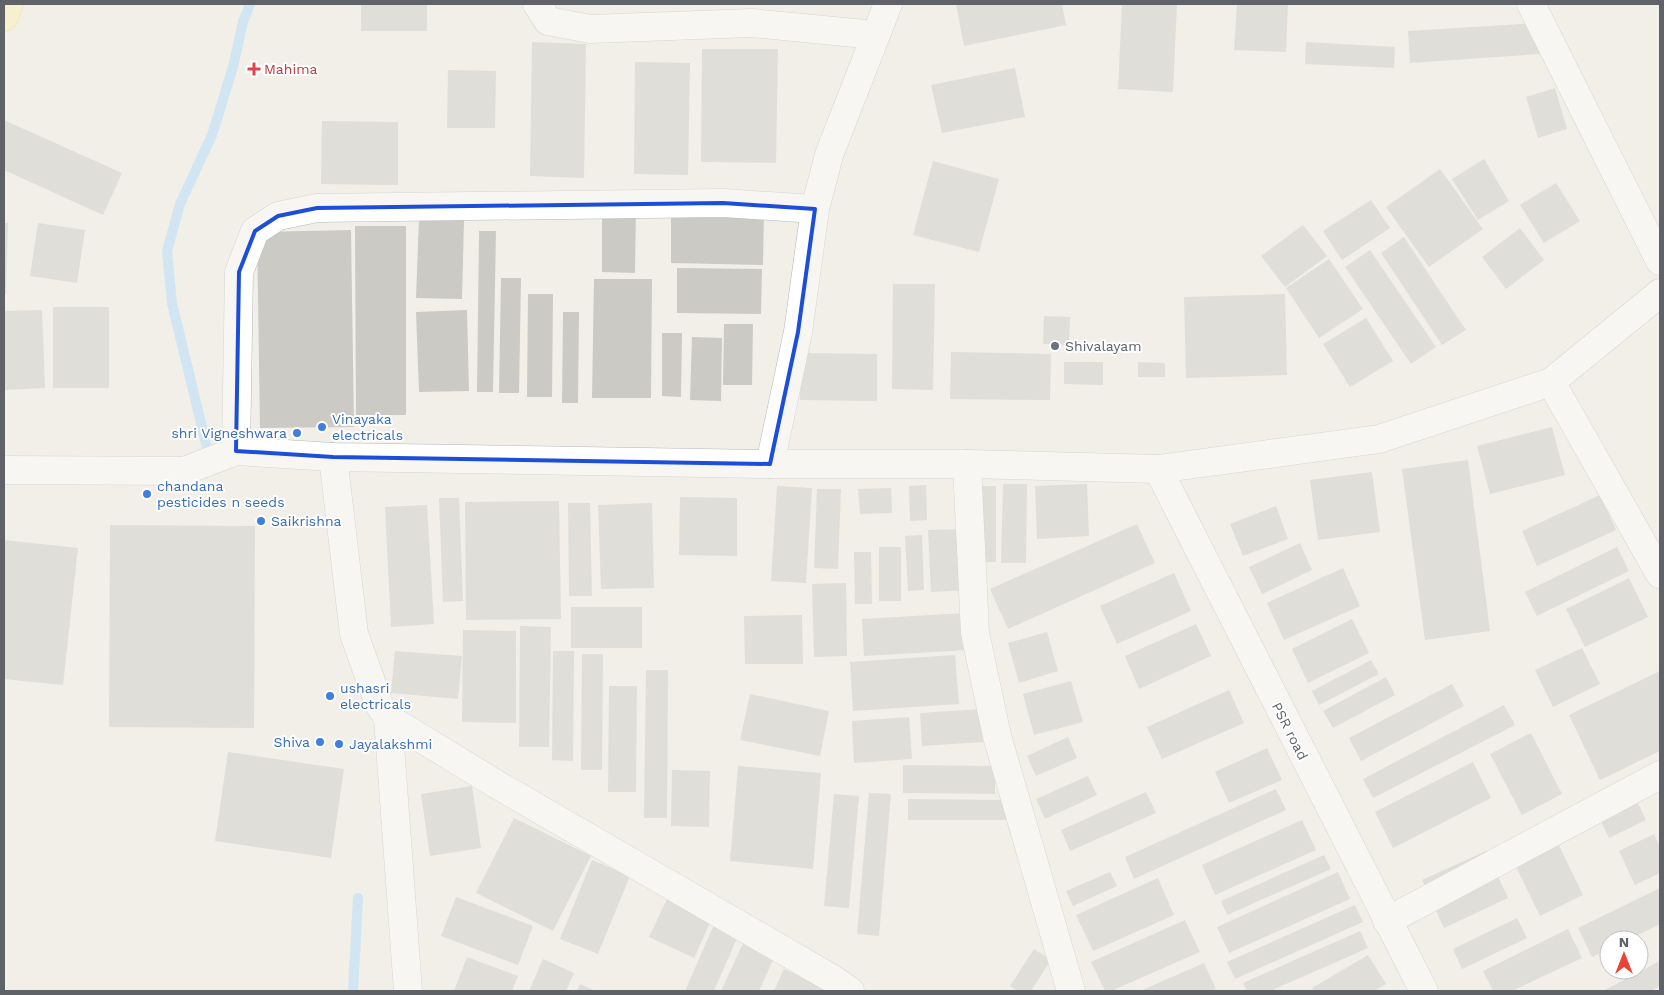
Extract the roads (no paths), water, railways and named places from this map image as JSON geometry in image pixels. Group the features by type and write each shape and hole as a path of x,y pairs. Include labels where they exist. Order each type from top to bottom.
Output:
{"main road":[{"path":"4,17 9,4"}],"street":[{"path":"537,4 548,21 590,29 752,23 875,35"},
{"path":"770,464 798,332 815,209 829,155 888,4"},
{"path":"1531,4 1660,261"},
{"path":"236,450 239,272 255,231 278,216 317,208 723,203 815,209"},
{"path":"4,470 184,471 236,450 333,457 770,464 967,464 1158,469 1380,439 1551,382 1660,292"},
{"path":"1551,382 1660,574"},
{"path":"333,457 354,634 379,704 388,718 496,784 831,978 850,991"},
{"path":"967,464 975,633 998,736 1071,991"},
{"name":"PSR road","path":"1158,469 1424,991"},
{"path":"388,718 408,991"},
{"path":"1387,921 1660,775"}],"waterway":[{"path":"208,452 172,303 167,251 180,204 212,135 233,67 243,22 250,4"},
{"path":"353,991 358,898"}],"place":[{"name":"Mahima","path":"254,69"},
{"name":"Shivalayam","path":"1055,346"},
{"name":"Vinayaka electricals","path":"322,427"},
{"name":"shri Vigneshwara","path":"297,433"},
{"name":"chandana pesticides n seeds","path":"147,494"},
{"name":"Saikrishna","path":"261,521"},
{"name":"ushasri electricals","path":"330,696"},
{"name":"Shiva","path":"320,742"},
{"name":"Jayalakshmi","path":"339,744"}]}
